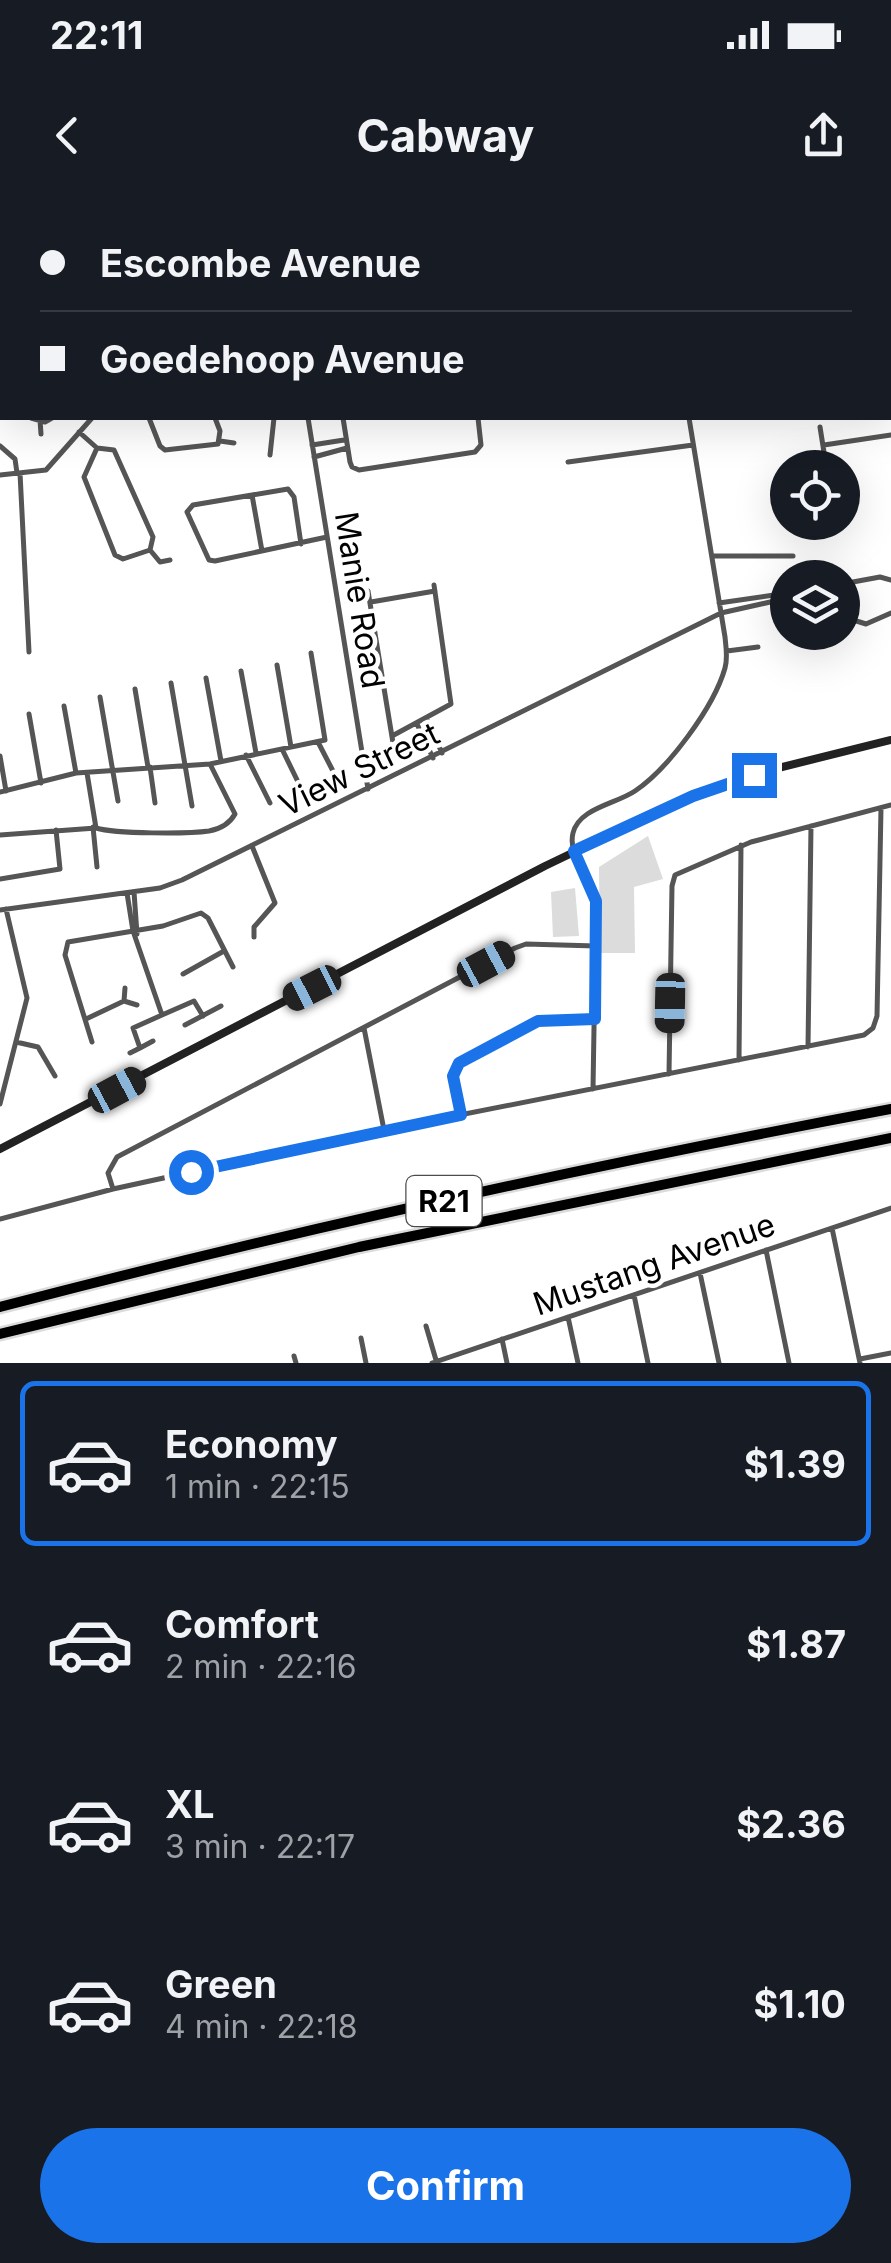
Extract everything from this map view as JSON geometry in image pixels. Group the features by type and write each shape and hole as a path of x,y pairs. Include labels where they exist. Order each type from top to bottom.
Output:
{"highway":[{"name":"R21","path":"0,1306 360,1219 694,1146 891,1109"},
{"name":"R21","path":"0,1334 359,1247 891,1138"}],"main road":[{"path":"0,1149 574,851 718,787 891,740"}],"street":[{"path":"41,434 40,420 49,420"},
{"path":"0,474 46,470 88,420"},
{"path":"150,420 164,450 211,446 220,440 234,443"},
{"path":"216,420 220,440"},
{"path":"270,455 274,420"},
{"name":"Manie Road","path":"308,420 368,789"},
{"path":"343,420 352,467 360,470 472,453 480,445 478,420"},
{"path":"593,1089 594,896 574,851 572,835 581,819 640,788 686,738 723,675 727,651 689,420"},
{"path":"820,427 824,450"},
{"path":"79,432 97,448 114,450 154,537 150,550"},
{"path":"824,445 891,436"},
{"path":"312,444 344,440"},
{"path":"0,446 15,459 18,473 29,652"},
{"path":"568,462 693,446"},
{"path":"97,448 84,477 115,555 123,559 150,550"},
{"path":"314,456 347,448"},
{"path":"301,544 292,491 285,488 194,504 187,512 209,560 301,544 327,537"},
{"path":"252,495 262,551"},
{"path":"150,550 160,562 170,560"},
{"path":"712,556 793,556"},
{"path":"860,581 891,580"},
{"path":"371,602 435,588 452,698 445,710 392,736"},
{"path":"368,592 394,755"},
{"path":"719,603 770,597"},
{"name":"View Street","path":"3,909 171,884 442,754 721,613 770,600"},
{"path":"860,622 866,624 891,613"},
{"path":"727,651 758,647"},
{"path":"0,756 3,792 87,772 210,764 325,740 311,654"},
{"path":"277,665 290,747"},
{"path":"242,671 256,753"},
{"path":"206,678 221,761"},
{"path":"171,682 192,806"},
{"path":"135,689 155,802"},
{"path":"100,696 118,801"},
{"path":"64,706 76,774"},
{"path":"28,714 41,782"},
{"path":"427,720 442,754"},
{"path":"417,724 433,758"},
{"path":"318,742 334,773"},
{"path":"282,749 300,786"},
{"path":"246,756 270,803"},
{"path":"0,835 95,827 118,831 208,831 234,817 210,764"},
{"path":"87,772 98,867"},
{"path":"669,1074 673,878 682,869 742,845 891,805"},
{"path":"0,1219 384,1130 861,1036 871,1030 877,1016 881,808"},
{"path":"808,1046 810,826"},
{"path":"0,879 60,869 56,830"},
{"path":"738,1060 742,845"},
{"path":"252,846 275,903 254,927 254,937"},
{"path":"130,892 136,933 162,1015"},
{"path":"0,1104 27,998 3,909"},
{"path":"92,1042 65,955 68,942 136,933 201,913 208,918 233,967"},
{"path":"114,1190 108,1173 117,1157 522,945 596,946"},
{"path":"183,974 224,950"},
{"path":"124,1001 125,988"},
{"path":"86,1019 124,1001 137,1005"},
{"path":"140,1048 133,1028 194,1001 203,1016"},
{"path":"185,1025 221,1006"},
{"path":"461,1115 453,1076 459,1063 538,1021 595,1019"},
{"path":"364,1028 384,1130"},
{"path":"130,1053 153,1041"},
{"path":"16,1042 38,1047 55,1076"},
{"name":"Mustang Avenue","path":"435,1362 891,1208"},
{"path":"832,1228 859,1361 891,1353"},
{"path":"766,1250 789,1363"},
{"path":"700,1272 719,1363"},
{"path":"634,1295 648,1363"},
{"path":"568,1317 578,1363"},
{"path":"426,1326 435,1362"},
{"path":"361,1338 366,1363"},
{"path":"502,1339 507,1363"}],"shaded area":[{"path":"648,836 663,879 634,887 635,953 600,953 599,867"},
{"path":"575,888 579,936 553,937 551,892"}],"route":[{"path":"191,1172 461,1115 453,1076 459,1063 538,1021 595,1019 596,901 574,851 693,796 754,775"}]}
